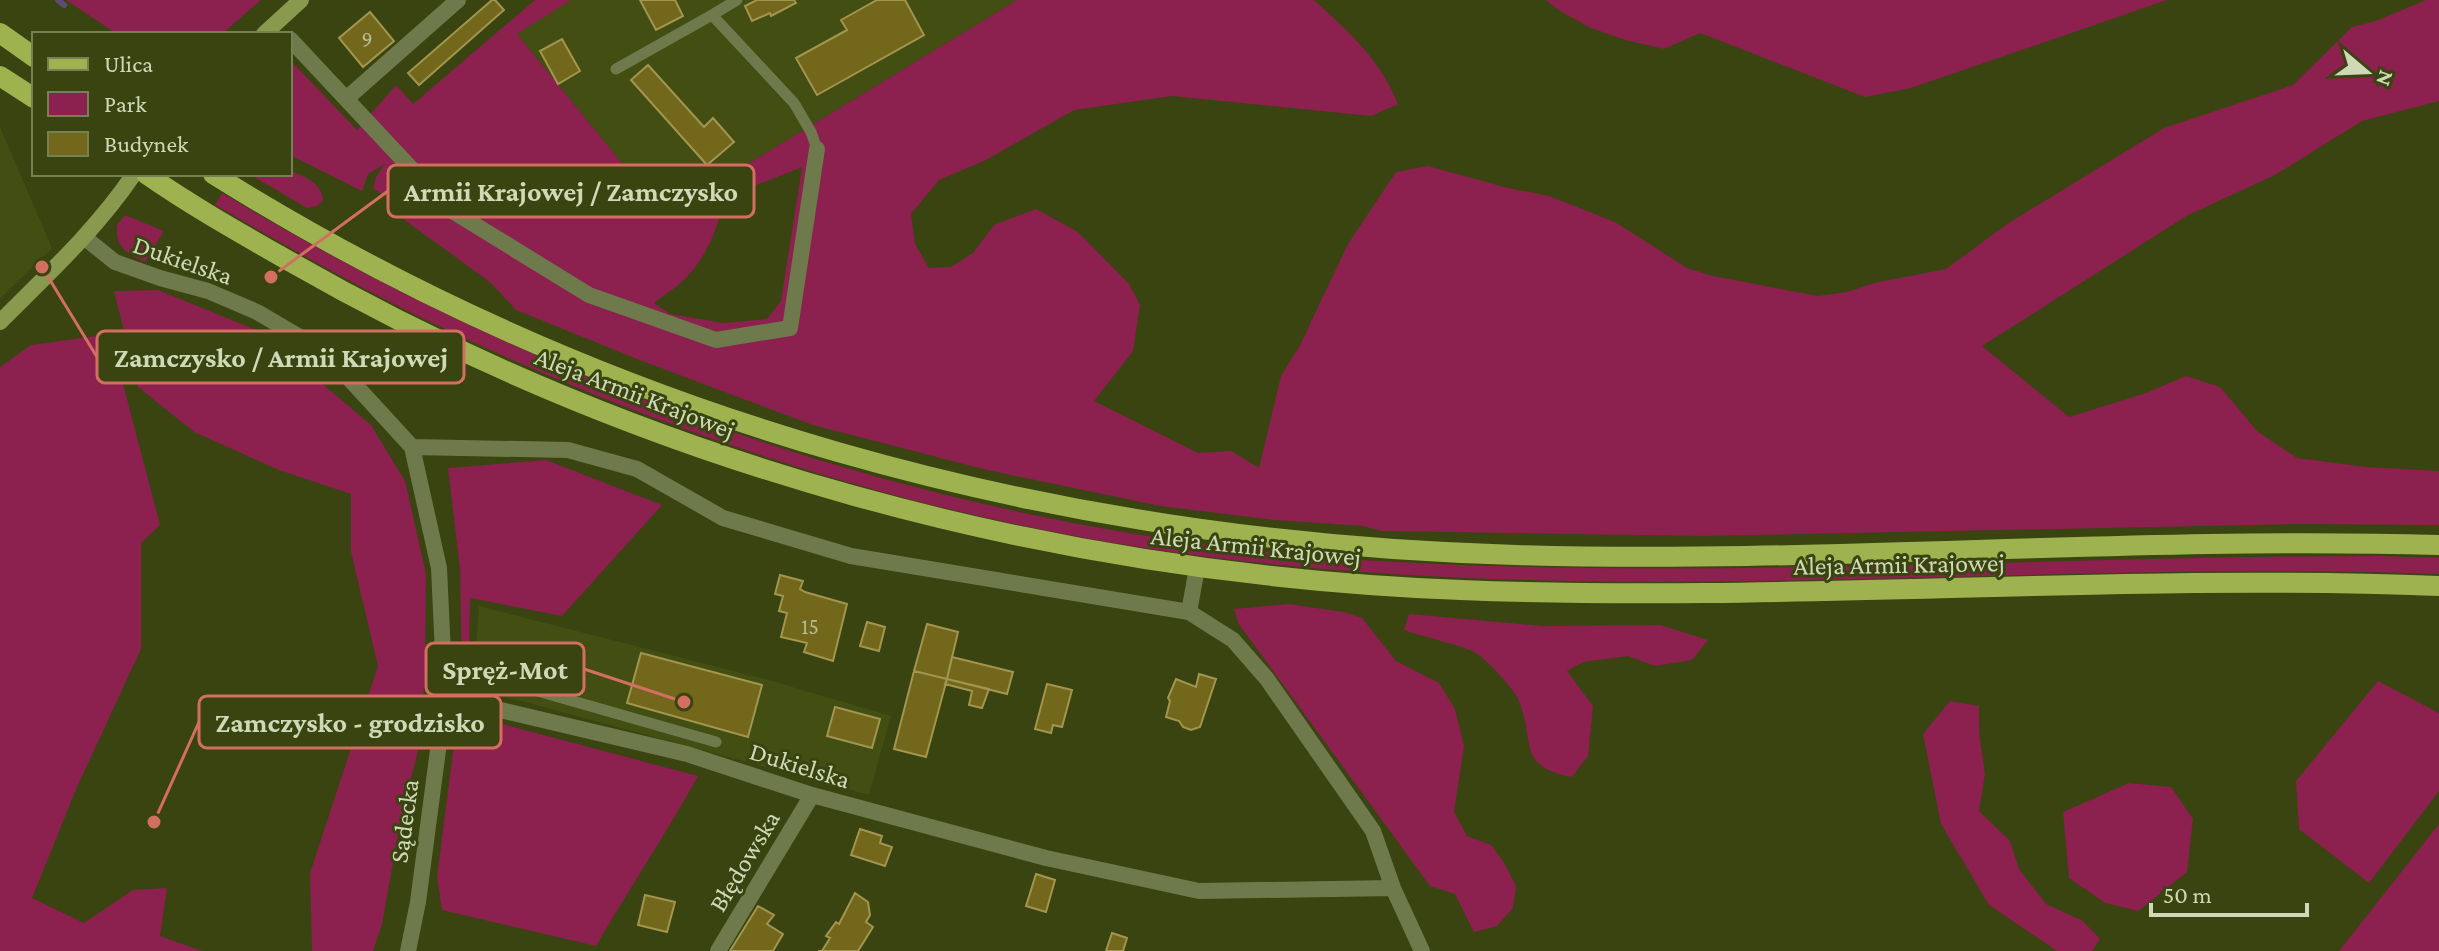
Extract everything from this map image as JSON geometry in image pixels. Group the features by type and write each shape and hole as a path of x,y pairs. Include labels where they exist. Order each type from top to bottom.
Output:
{"main road":[{"path":"0,33 32,56"},
{"path":"0,76 32,97"},
{"name":"Aleja Armii Krajowej","path":"149,176 202,211 356,299 480,360 631,422 762,469 878,504 1056,545 1197,568 1378,586 1533,593 1799,592 2234,583 2439,586"},
{"name":"Aleja Armii Krajowej","path":"216,176 351,254 468,314 669,398 879,466 998,495 1111,517 1287,541 1519,556 1816,554 2267,544 2439,545"}],"street":[{"path":"275,30 301,0"},
{"path":"346,99 458,0"},
{"path":"292,41 449,209 589,295 716,340 790,328 817,149"},
{"path":"0,322 106,215 133,176"},
{"name":"Dukielska","path":"85,238 115,262 208,291 257,312 308,342 345,374 412,447 439,568 445,697 687,754 812,795 1046,858 1199,891 1393,888"},
{"path":"412,447 568,450 637,469 723,518 851,556 1189,612 1233,640 1267,679 1373,831 1393,888 1422,951"},
{"path":"1189,612 1197,568"},
{"name":"Sądecka","path":"408,951 418,902 445,697"},
{"name":"Błędowska","path":"718,951 812,795"}],"lane":[{"path":"616,69 737,0"},
{"path":"712,15 794,103 817,149"},
{"path":"444,669 499,680 716,742"}],"shaded area":[{"path":"571,0 1017,0 664,215 516,33"},
{"path":"0,127 52,248 0,299"},
{"path":"479,606 769,680 891,716 869,795 473,688"}],"green space":[{"path":"66,0 261,0 224,32 114,32"},
{"path":"535,0 571,0 517,34 664,215 1017,0 1314,0 1373,60 1398,104 1371,116 1172,96 1074,110 986,160 939,180 911,214 915,244 929,268 951,267 973,253 994,225 1036,209 1078,232 1129,284 1140,305 1133,351 1094,401 1198,453 1231,451 1259,468 1281,376 1300,345 1348,244 1396,172 1428,166 1549,196 1615,222 1687,268 1713,276 1818,296 1847,292 1874,283 1946,269 2007,224 2164,128 2293,85 2352,27 2376,21 2426,0 2439,0 2439,101 2362,121 2275,175 2188,215 1982,346 2069,417 2146,393 2186,376 2220,387 2257,431 2297,458 2366,467 2439,471 2439,525 2299,524 1704,536 1381,531 1363,526 1275,520 1160,506 987,470 813,425 516,310 491,283 402,218 388,198 373,188 385,164 368,174 362,191 292,156 292,62 357,130 396,85 413,104","holes":["802,167 781,301 767,319 724,323 670,314 654,303 681,282 700,261 715,231 724,198"]},
{"path":"1546,0 2167,0 1911,88 1865,97 1700,33 1664,49 1625,40 1591,28"},
{"path":"292,171 307,178 320,189 323,201 307,208 252,176 292,176"},
{"path":"222,193 354,267 489,334 628,393 770,444 915,487 1062,521 1211,545 1362,560 1489,566 1744,568 2381,556 2439,558 2439,574 2307,571 1776,581 1511,580 1299,567 1099,540 978,516 816,473 580,389 428,321 347,279 215,205"},
{"path":"125,215 164,231 145,262 127,252 120,244 117,225"},
{"path":"158,290 261,332 371,425 405,481 426,574 421,739 401,818 382,924 373,951 312,951 310,873 378,666 351,552 351,494 279,470 194,432 138,387 114,291"},
{"path":"110,334 160,525 141,543 141,649 77,787 32,898 84,923 133,890 167,888 160,936 202,951 0,951 0,367 31,345"},
{"path":"546,460 662,505 562,616 470,598 468,715 698,776 596,946 442,910 437,877 462,682 460,569 448,468"},
{"path":"1289,604 1344,612 1362,618 1396,661 1439,683 1455,709 1464,746 1454,812 1467,836 1491,845 1516,886 1513,908 1497,926 1474,932 1455,894 1430,886 1238,623 1234,609"},
{"path":"1409,614 1543,626 1660,625 1708,640 1692,660 1655,666 1628,656 1583,662 1567,671 1593,706 1588,756 1572,777 1542,766 1535,758 1518,699 1481,656 1404,630"},
{"path":"2378,681 2439,713 2439,791 2369,883 2299,829 2296,781"},
{"path":"1950,701 1979,706 1985,774 1979,811 2010,841 2019,869 2046,904 2083,921 2100,939 2092,951 2057,951 1989,905 1941,824 1923,734"},
{"path":"2129,783 2171,787 2193,819 2187,872 2138,911 2105,903 2069,878 2063,812"},
{"path":"2439,824 2439,951 2339,951"}],"building":[{"path":"492,0 504,10 419,85 408,73"},
{"path":"640,0 675,0 683,16 656,30"},
{"path":"757,0 794,0 796,3 771,16 770,13 752,21 745,6"},
{"path":"877,0 905,0 924,35 817,95 796,58 847,30 841,20"},
{"path":"370,12 394,41 363,67 339,38"},
{"path":"562,39 580,71 558,84 540,51"},
{"path":"648,65 704,127 713,118 734,142 707,165 631,80"},
{"path":"780,575 803,581 800,589 805,592 847,604 833,661 804,652 807,643 781,637 787,613 779,611 783,596 775,594"},
{"path":"867,622 885,627 879,651 860,646"},
{"path":"927,624 958,632 947,679 914,671"},
{"path":"641,653 762,685 748,737 627,703"},
{"path":"952,657 1013,672 1007,694 947,679"},
{"path":"914,671 947,679 926,757 894,749"},
{"path":"1199,674 1216,679 1200,727 1191,730 1179,721 1166,717 1168,698 1176,679 1196,687"},
{"path":"947,679 989,689 982,708 969,705 972,691 945,684"},
{"path":"1047,684 1072,690 1062,727 1053,725 1051,733 1035,729"},
{"path":"835,707 880,719 872,748 827,736"},
{"path":"860,829 882,836 880,843 892,847 885,866 851,855"},
{"path":"1036,874 1055,880 1046,912 1026,906"},
{"path":"855,893 868,902 870,915 866,922 873,927 858,951 822,951 830,938 826,936 836,922 839,924"},
{"path":"645,895 675,902 667,932 638,925"},
{"path":"758,906 774,915 767,924 783,934 773,951 730,951"},
{"path":"1112,933 1127,938 1123,951 1106,951"}],"waterway":[{"path":"58,0 64,5"}],"place":[{"name":"Zamczysko / Armii Krajowej","path":"42,267"},
{"name":"Armii Krajowej / Zamczysko","path":"271,277"},
{"name":"Spręż-Mot","path":"684,702"},
{"name":"Zamczysko - grodzisko","path":"154,822"}]}
